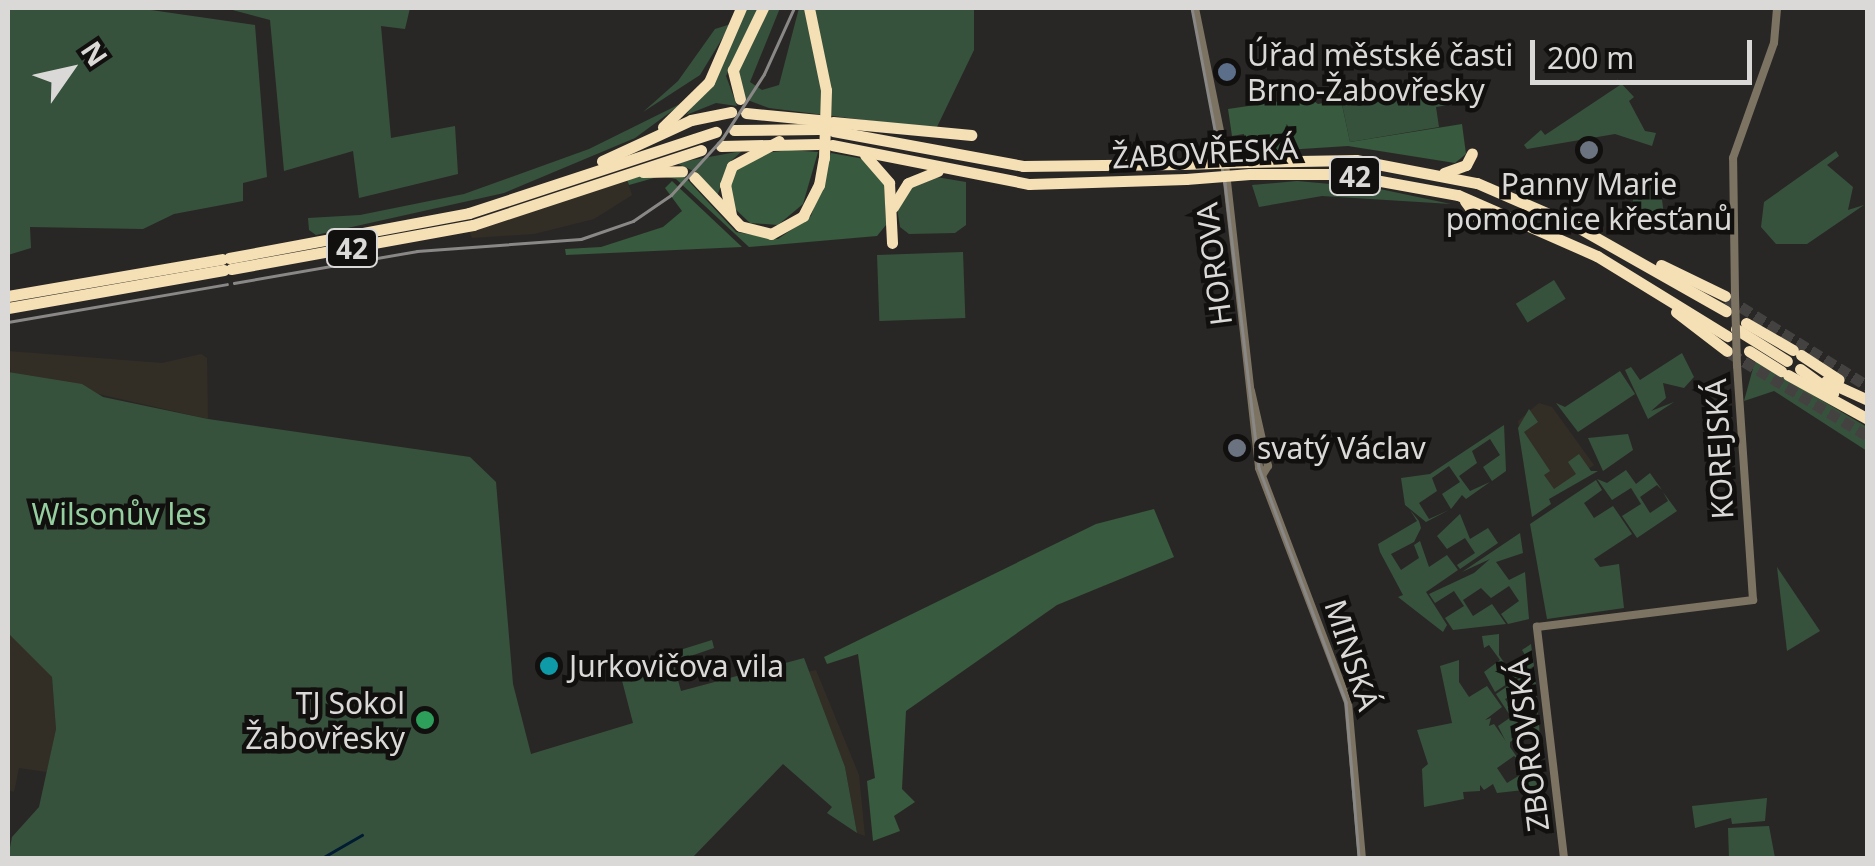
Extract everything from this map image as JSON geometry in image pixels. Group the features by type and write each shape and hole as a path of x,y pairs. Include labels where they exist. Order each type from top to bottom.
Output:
{"highway":[{"name":"42","path":"647,139 709,82 741,8"},
{"name":"42","path":"763,8 733,70 745,106 826,125 850,125 891,142"},
{"path":"779,142 744,156 727,175 733,220 762,234 796,223 815,196 824,158 826,90 809,8"},
{"name":"42","path":"578,177 647,139 698,117 730,112"},
{"name":"ŽABOVŘESKÁ","path":"734,130 826,125 981,161 1060,168 1183,164 1342,174 1458,195 1552,232 1638,281 1736,329"},
{"path":"850,125 971,135"},
{"name":"42","path":"8,308 442,220 716,132"},
{"name":"ŽABOVŘESKÁ","path":"721,146 779,142 825,145 980,177 1074,184 1186,179 1320,158 1440,174 1502,192 1606,242 1726,312"},
{"name":"42","path":"8,296 472,225 701,150"},
{"path":"857,150 884,172 893,206 892,243"},
{"path":"1440,174 1462,168 1472,153"},
{"path":"893,206 908,183 952,171"},
{"name":"42","path":"609,178 688,174 733,220"},
{"path":"1458,195 1483,226"},
{"name":"42","path":"1606,242 1730,296"},
{"name":"42","path":"1638,281 1728,351"},
{"name":"42","path":"1736,329 1867,419"},
{"name":"42","path":"1749,351 1790,363 1868,399"}],"street":[{"name":"HOROVA","path":"1195,8 1223,146 1249,398 1262,474"},
{"name":"KOREJSKÁ","path":"1537,627 1753,600 1736,329 1730,296 1733,158 1774,43 1776,8"},
{"path":"1250,386 1268,466 1262,474"},
{"name":"MINSKÁ","path":"1262,474 1348,702 1362,858"},
{"name":"ZBOROVSKÁ","path":"1537,627 1564,858"}],"shaded area":[{"path":"627,180 632,195 594,219 534,234 472,238 469,231"},
{"path":"8,351 162,363 201,354 207,358 208,419 11,374"},
{"path":"1539,403 1552,407 1594,465 1531,510 1518,421"},
{"path":"8,633 52,677 56,729 47,772 19,768 14,792 8,790"},
{"path":"816,670 859,775 865,836 857,833 845,767 807,672"}],"green space":[{"path":"8,8 137,8 255,25 267,177 243,183 243,201 174,214 143,229 30,227 31,248 8,255"},
{"path":"225,8 410,8 405,29 381,26 391,138 455,126 458,174 359,198 353,151 284,171 270,20"},
{"path":"746,8 759,8 726,76 737,106 716,103 686,115 721,68"},
{"path":"768,8 780,8 750,82 762,90 779,85 799,8 974,8 974,50 936,129 769,108 745,99 735,73"},
{"path":"731,24 700,75 643,112 678,81 715,29"},
{"path":"1617,79 1634,97 1629,101 1645,131 1656,133 1652,146 1615,134 1527,149 1524,145 1541,130 1545,135 1620,85"},
{"path":"1451,83 1454,104 1436,107 1439,127 1350,142 1342,104"},
{"path":"1308,97 1318,104 1341,100 1350,142 1462,124 1466,154 1455,163 1348,146 1254,152 1246,149 1244,134 1232,136 1228,109"},
{"path":"684,102 635,138 504,193 316,235 309,230 308,218 360,215 464,194 589,149"},
{"path":"742,151 731,161 717,196 698,173 676,163"},
{"path":"1836,151 1839,156 1827,165 1853,187 1848,210 1864,205 1807,244 1776,244 1761,227 1764,202"},
{"path":"818,152 803,204 778,225 750,223 733,207 730,184 736,169 765,153"},
{"path":"831,153 864,159 884,179 886,225 877,236 749,247 676,179 661,176 629,185 627,180 645,175 683,175 736,232 778,239 811,216"},
{"path":"1659,175 1665,226 1636,229 1630,179"},
{"path":"936,177 966,182 966,225 955,233 909,234 900,227 897,208 909,187"},
{"path":"672,181 742,247 566,255 565,249 601,247 663,227 682,211 665,188"},
{"path":"1297,181 1375,188 1451,204 1322,196 1259,207 1252,185"},
{"path":"963,252 965,318 879,321 877,255"},
{"path":"1554,280 1566,299 1527,323 1516,304"},
{"path":"1682,353 1694,377 1684,388 1663,383 1666,398 1651,411 1674,402 1648,419 1625,370 1631,367 1640,380"},
{"path":"1755,361 1867,427 1867,451 1774,391 1744,401"},
{"path":"1620,371 1635,394 1578,432 1556,403 1565,407"},
{"name":"Wilsonův les","path":"8,372 82,384 103,397 208,419 470,457 496,482 513,684 531,754 633,723 619,669 712,640 714,648 673,662 681,691 804,658 845,767 857,833 827,813 832,807 783,764 692,858 8,858 12,837 39,807 56,729 52,677 8,633"},
{"path":"1529,409 1538,422 1524,432 1550,471 1544,475 1554,489 1576,474 1568,462 1579,454 1591,471 1598,471 1549,499 1551,504 1532,517 1518,428"},
{"path":"1504,425 1506,471 1492,481 1483,467 1500,455 1490,439 1472,451 1477,463 1459,476 1470,491 1490,482 1466,499 1462,495 1451,509 1442,494 1460,482 1449,466 1432,478 1437,491 1419,503 1429,519 1449,510 1426,522 1405,505 1401,478 1430,474"},
{"path":"1628,434 1633,450 1603,471 1588,438"},
{"path":"1626,470 1636,484 1650,473 1662,490 1657,485 1640,497 1650,513 1668,501 1663,492 1677,511 1637,538 1622,516 1641,504 1631,488 1612,500 1597,479 1607,483"},
{"path":"1596,480 1602,490 1584,503 1594,518 1613,506 1632,534 1594,559 1600,567 1619,564 1624,608 1547,619 1530,524"},
{"path":"1154,509 1174,557 1057,605 906,711 902,789 915,802 894,816 900,831 873,841 867,781 875,778 858,654 827,664 824,657 1096,524"},
{"path":"1410,510 1419,521 1421,528 1414,542 1391,554 1401,570 1419,558 1414,545 1420,541 1429,567 1447,555 1458,570 1426,592 1447,625 1443,632 1398,597 1403,595 1380,552 1378,544 1417,521"},
{"path":"1460,514 1470,539 1488,528 1498,543 1460,569 1457,565 1475,553 1465,538 1447,549 1437,536"},
{"path":"1520,533 1523,553 1496,562 1509,580 1525,572 1529,619 1508,624 1501,614 1519,601 1509,586 1491,598 1481,588 1463,600 1473,616 1492,604 1506,624 1453,630 1445,618 1464,606 1454,591 1435,603 1429,594 1474,573 1490,559 1462,572"},
{"path":"1777,567 1820,631 1787,651"},
{"path":"1499,634 1499,655 1509,670 1527,658 1522,650 1531,644 1534,666 1495,692 1484,672 1500,660 1489,645 1484,648 1482,636"},
{"path":"1459,660 1459,682 1469,697 1487,686 1502,707 1485,720 1491,718 1489,726 1494,724 1519,760 1514,756 1497,768 1507,783 1525,772 1522,761 1540,788 1497,793 1493,784 1484,790 1480,785 1480,791 1463,792 1464,799 1424,807 1422,769 1428,764 1417,730 1452,723 1440,666"},
{"path":"1534,668 1536,685 1505,699 1515,714 1533,702 1527,694 1536,688 1544,788 1522,757 1538,747 1528,731 1510,742 1510,750 1498,726 1511,717 1496,694"},
{"path":"1767,798 1765,821 1732,824 1731,818 1695,828 1692,806"},
{"path":"1769,826 1775,858 1729,858 1728,828"}],"waterway":[{"path":"322,858 362,835"}],"tunnel":[{"path":"1727,298 1868,386"},
{"path":"1730,353 1868,436"}],"tram line":[{"path":"234,283 417,251 581,239 633,221 671,195 722,139 764,74 794,8"},
{"path":"1192,8 1225,183 1259,468 1346,702 1359,858"},
{"path":"8,322 227,284"}],"place":[{"name":"Úřad městské časti Brno-Žabovřesky","path":"1227,72"},
{"name":"Panny Marie pomocnice křesťanů","path":"1589,150"},
{"name":"svatý Václav","path":"1237,448"},
{"name":"Jurkovičova vila","path":"549,666"},
{"name":"TJ Sokol Žabovřesky","path":"425,720"}]}
